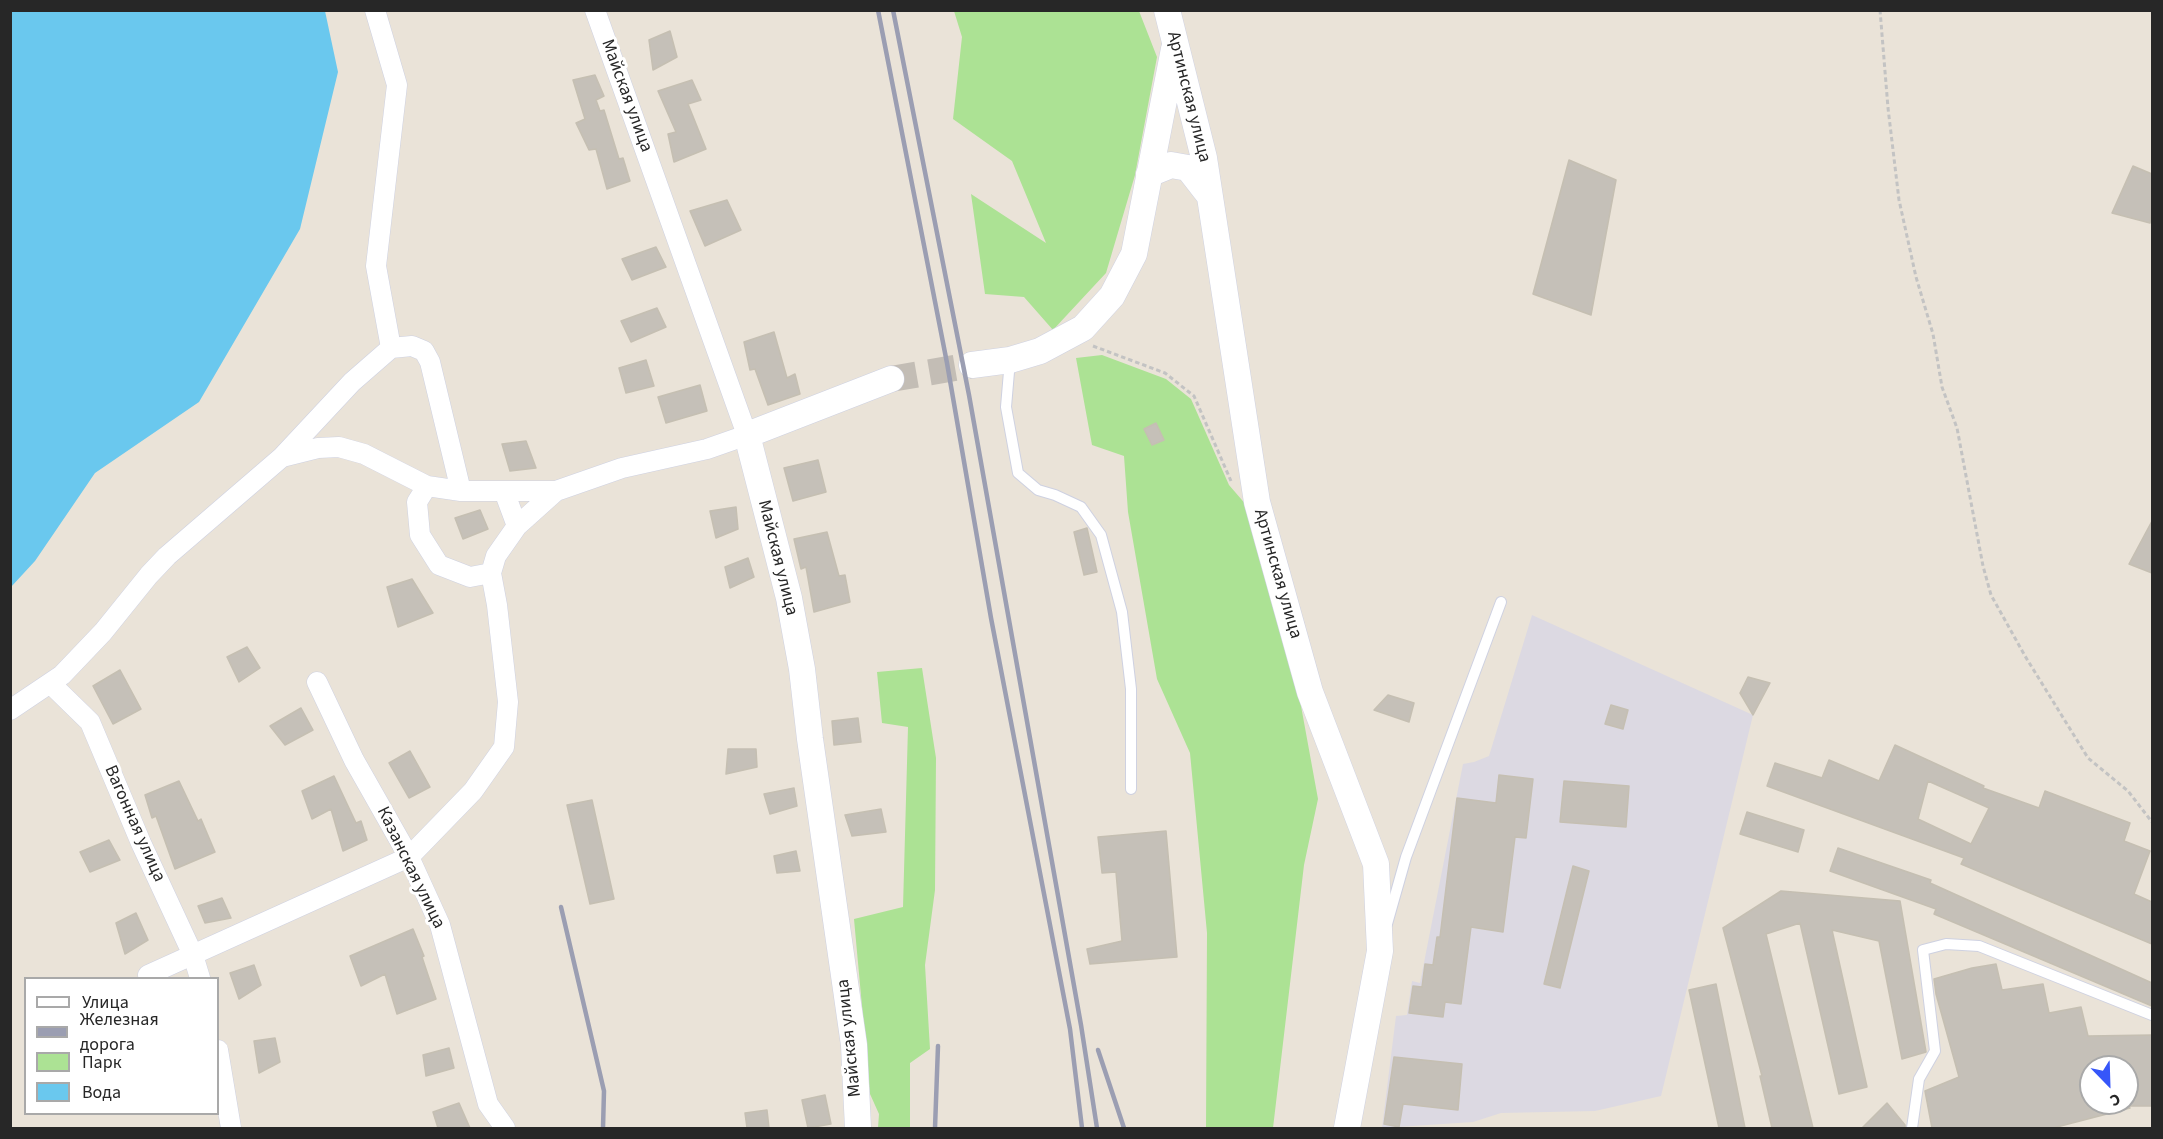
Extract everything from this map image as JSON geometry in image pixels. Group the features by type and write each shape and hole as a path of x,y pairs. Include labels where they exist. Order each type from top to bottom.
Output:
{"street":[{"path":"375,10 397,85 376,266 391,348"},
{"name":"Майская улица","path":"595,10 747,435 789,598 802,669 854,1046 858,1128"},
{"name":"Артинская улица","path":"1167,10 1204,158 1257,497 1310,692 1376,864 1380,951 1349,1128"},
{"path":"972,364 1010,360 1040,351 1083,328 1113,296 1134,254 1175,42"},
{"path":"1149,174 1171,165 1188,168 1210,196"},
{"path":"10,710 62,675 103,632 167,556 282,457 352,382 391,348 412,346 424,351 430,362 461,491"},
{"path":"282,457 318,448 339,447 364,454 427,486 461,491 556,490 622,468 707,449 891,380"},
{"path":"427,486 417,502 420,535 439,565 470,577 491,573"},
{"path":"148,975 409,857 473,791 504,747 508,702 491,573 496,556 517,526 556,490"},
{"path":"504,491 517,526"},
{"name":"Казанская улица","path":"317,682 354,760 409,857 440,925 488,1104 505,1128"},
{"name":"Вагонная улица","path":"50,683 90,722 141,843 193,955 200,977"},
{"path":"219,1056 231,1128"}],"lane":[{"path":"1010,360 1006,407 1018,473 1038,490 1081,507 1101,535 1122,612 1126,645 1131,689 1131,789"},
{"path":"1380,951 1406,857 1501,602"},
{"path":"1912,1128 1919,1079 1935,1051 1923,950 1946,944 1979,946 2152,1015"}],"path":[{"path":"1880,10 1899,200 1916,277 1934,334 1942,387 1957,428 1983,566 1991,595 2025,656 2088,758 2128,791 2152,822"},
{"path":"1062,339 1099,347 1166,373 1194,396 1231,482 1242,496 1257,497"}],"shaded area":[{"path":"1532,615 1753,715 1661,1096 1595,1111 1501,1113 1473,1122 1382,1128 1396,1016 1407,1015 1412,981 1420,983 1463,764 1489,756"}],"green space":[{"path":"954,11 1139,11 1157,57 1135,175 1106,273 1053,330 1024,297 985,294 971,194 1046,243 1012,161 953,119 962,37"},
{"path":"1102,355 1166,379 1191,399 1229,485 1254,514 1293,662 1318,799 1304,865 1273,1128 1206,1128 1207,933 1190,753 1157,679 1128,512 1124,456 1092,445 1076,358"},
{"path":"922,668 936,758 935,890 925,965 930,1049 910,1063 910,1128 878,1128 879,1114 870,1094 854,919 903,907 908,727 882,723 877,672"}],"water":[{"path":"11,10 325,11 338,72 300,229 199,402 95,473 35,561 11,587"}],"building":[{"path":"670,31 677,57 653,70 649,40"},
{"path":"595,75 604,96 596,100 600,111 604,110 619,159 623,158 630,181 607,189 596,149 589,150 576,123 585,119 573,80"},
{"path":"692,80 701,100 688,104 706,149 674,162 668,134 676,132 658,91"},
{"path":"1569,160 1616,180 1591,315 1533,294"},
{"path":"2133,166 2152,174 2150,223 2112,213"},
{"path":"727,200 741,230 705,246 690,211"},
{"path":"656,247 666,267 632,280 622,259"},
{"path":"657,308 666,327 631,342 621,321"},
{"path":"774,332 787,378 795,374 800,394 768,405 755,369 750,370 744,342"},
{"path":"646,360 654,386 626,393 619,368"},
{"path":"700,385 707,411 666,423 658,397"},
{"path":"1156,423 1164,440 1152,445 1144,429"},
{"path":"526,441 536,468 510,471 502,444"},
{"path":"818,460 826,492 793,501 784,468"},
{"path":"736,507 738,529 716,538 710,511"},
{"path":"480,510 488,529 463,539 455,518"},
{"path":"2152,521 2152,573 2129,564"},
{"path":"1087,528 1097,572 1084,575 1074,532"},
{"path":"827,532 839,576 845,575 850,602 814,612 806,567 801,569 794,539"},
{"path":"748,558 754,577 730,588 725,567"},
{"path":"412,579 433,613 398,627 387,587"},
{"path":"247,647 260,668 239,682 227,657"},
{"path":"120,670 141,709 113,724 93,686"},
{"path":"1748,677 1770,683 1753,715 1740,693"},
{"path":"1388,695 1414,703 1409,722 1374,710"},
{"path":"1611,705 1628,710 1623,729 1605,724"},
{"path":"301,708 313,730 285,745 270,726"},
{"path":"858,718 861,742 834,745 832,721"},
{"path":"1895,745 1984,786 1983,788 2039,808 2045,791 2130,823 2124,841 2150,851 2134,894 2152,902 2152,944 1961,864 1964,858 1767,786 1775,763 1822,778 1829,760 1879,781","holes":["1928,781 1989,808 1971,844 1918,819"]},
{"path":"728,749 756,749 757,767 726,774"},
{"path":"410,751 430,787 409,798 389,763"},
{"path":"1499,775 1533,779 1526,838 1515,837 1503,932 1471,927 1461,1004 1445,1002 1443,1017 1409,1013 1413,986 1422,987 1425,964 1433,965 1437,937 1440,937 1457,798 1496,803"},
{"path":"334,776 356,823 361,821 367,840 343,851 331,809 312,819 302,791"},
{"path":"179,781 198,821 201,819 215,852 175,869 156,816 152,818 145,795"},
{"path":"1564,781 1629,786 1626,827 1560,822"},
{"path":"794,788 797,806 770,814 764,794"},
{"path":"592,800 614,899 590,904 567,805"},
{"path":"881,809 886,832 852,836 845,815"},
{"path":"1747,812 1804,830 1798,852 1740,834"},
{"path":"1166,831 1177,957 1090,964 1087,949 1122,941 1116,872 1102,873 1098,837"},
{"path":"109,840 120,860 90,872 80,852"},
{"path":"1838,848 1931,880 1930,883 2152,983 2152,1006 1934,914 1936,909 1830,871"},
{"path":"796,851 800,871 777,873 774,856"},
{"path":"1573,866 1589,871 1560,988 1544,984"},
{"path":"1781,891 1900,901 1926,1052 1902,1059 1879,941 1832,930 1867,1087 1839,1094 1800,923 1766,934 1813,1128 1772,1128 1760,1076 1762,1076 1723,928"},
{"path":"222,898 231,918 205,923 198,906"},
{"path":"136,913 148,940 125,954 116,923"},
{"path":"413,929 424,956 422,957 436,999 397,1014 385,974 361,986 350,956"},
{"path":"1996,964 2002,990 2043,984 2049,1013 2081,1007 2088,1036 2152,1035 2152,1106 2139,1106 2139,1055 2079,1055 2079,1115 2103,1115 2053,1128 1932,1128 1925,1091 1959,1077 1934,979"},
{"path":"254,965 261,985 239,999 230,973"},
{"path":"1716,984 1745,1128 1719,1128 1689,990"},
{"path":"275,1038 280,1062 259,1073 254,1041"},
{"path":"449,1048 454,1068 426,1076 423,1055"},
{"path":"1394,1057 1462,1064 1458,1110 1403,1104 1399,1127 1384,1124"},
{"path":"825,1095 831,1124 808,1128 802,1100"},
{"path":"459,1103 470,1128 438,1128 433,1112"},
{"path":"1887,1103 1905,1128 1862,1128"},
{"path":"767,1110 769,1128 747,1128 745,1113"}],"tunnel":[{"path":"891,379 972,365"}],"railway":[{"path":"878,10 947,363 991,618 1070,1029 1082,1128"},
{"path":"893,10 969,395 1081,1025 1097,1128"},
{"path":"561,907 604,1091 603,1128"},
{"path":"935,1128 938,1046"},
{"path":"1098,1050 1124,1128"}]}
